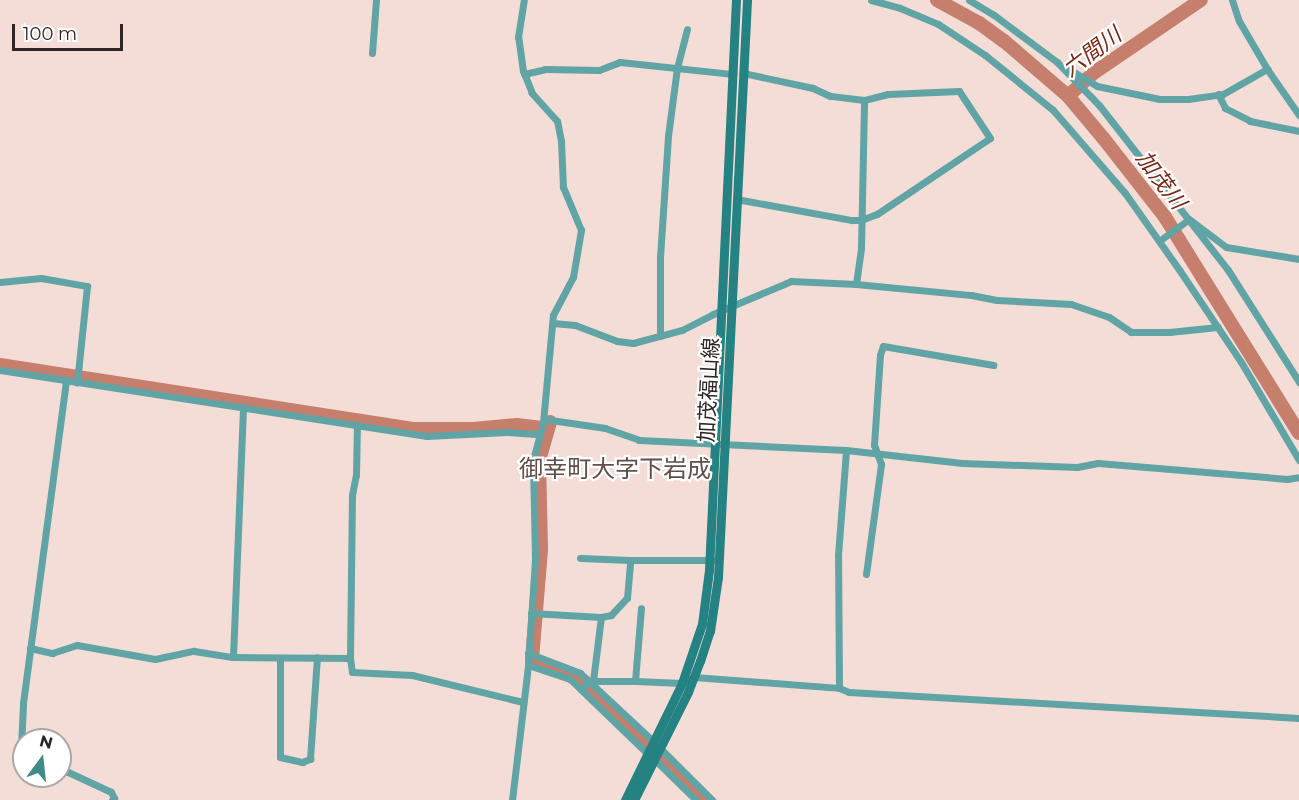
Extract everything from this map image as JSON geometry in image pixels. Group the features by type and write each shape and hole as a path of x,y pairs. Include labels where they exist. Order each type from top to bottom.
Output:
{"main road":[{"name":"加茂福山線","path":"625,800 694,677 710,631 727,308 732,74 736,0"},
{"name":"加茂福山線","path":"727,308 736,199 747,0"},
{"name":"加茂福山線","path":"634,800 682,684 702,624 714,560"}],"street":[{"path":"372,53 376,0"},
{"path":"512,800 531,654 534,613 533,460 542,427 554,315 573,277 581,230 563,187 561,141 557,121 532,93 524,74 518,37 524,0"},
{"path":"872,0 900,8 938,24 986,56 1053,110 1125,194 1159,242 1218,327 1299,460"},
{"path":"969,0 994,15 1057,62 1097,86 1118,92 1160,99 1188,99 1230,91 1267,69"},
{"path":"1232,0 1239,21 1267,69 1299,115"},
{"path":"660,336 660,257 668,136 677,68 687,29"},
{"path":"524,74 545,69 599,70 620,62 732,74"},
{"path":"1057,62 1100,105 1228,270 1299,382"},
{"path":"736,199 861,220 877,214 990,138 959,91 888,94 864,100 830,96 813,88 743,73"},
{"path":"1218,94 1225,108 1250,121 1299,131"},
{"path":"855,284 861,248 864,100"},
{"path":"1159,242 1189,219"},
{"path":"1189,219 1226,247 1299,259"},
{"path":"0,282 41,278 87,285 77,382"},
{"path":"553,323 590,329 616,341 633,343 682,330 790,281 855,284 971,295 997,300 1071,304 1108,317 1131,332 1169,332 1218,327"},
{"path":"866,574 881,464 874,444 880,355 883,346 993,365"},
{"path":"0,370 427,436 507,432 542,427 604,428 639,440 846,450 962,463 1077,467 1098,463 1287,479 1299,477"},
{"path":"23,728 30,648 66,380"},
{"path":"233,657 243,408"},
{"path":"357,425 352,495 350,658 352,672 412,675 524,702"},
{"path":"839,688 838,555 846,450"},
{"path":"580,558 714,560"},
{"path":"534,613 601,617 611,615 627,598 630,560"},
{"path":"634,681 641,608"},
{"path":"587,684 601,617"},
{"path":"30,648 52,653 77,645 155,659 194,651 233,657 350,658"},
{"path":"531,654 580,673 587,684 654,751 696,800"},
{"path":"280,658 280,757 302,762 310,759 317,657"},
{"path":"528,665 587,684 634,681 682,684 694,677 839,688 849,692 1299,718"},
{"path":"587,684 654,751 712,800"},
{"path":"72,774 111,792 114,798 112,800"}],"waterway":[{"name":"加茂川","path":"937,0 979,23 1004,41 1068,96 1104,139 1165,217 1299,433"},
{"name":"六間川","path":"1068,96 1095,72 1201,0"},
{"path":"0,365 413,429 473,429 517,425 548,429"},
{"path":"550,422 539,460 541,550 532,659 583,681 705,800"}],"district":[{"name":"御幸町大字下岩成","path":"615,469"}]}
